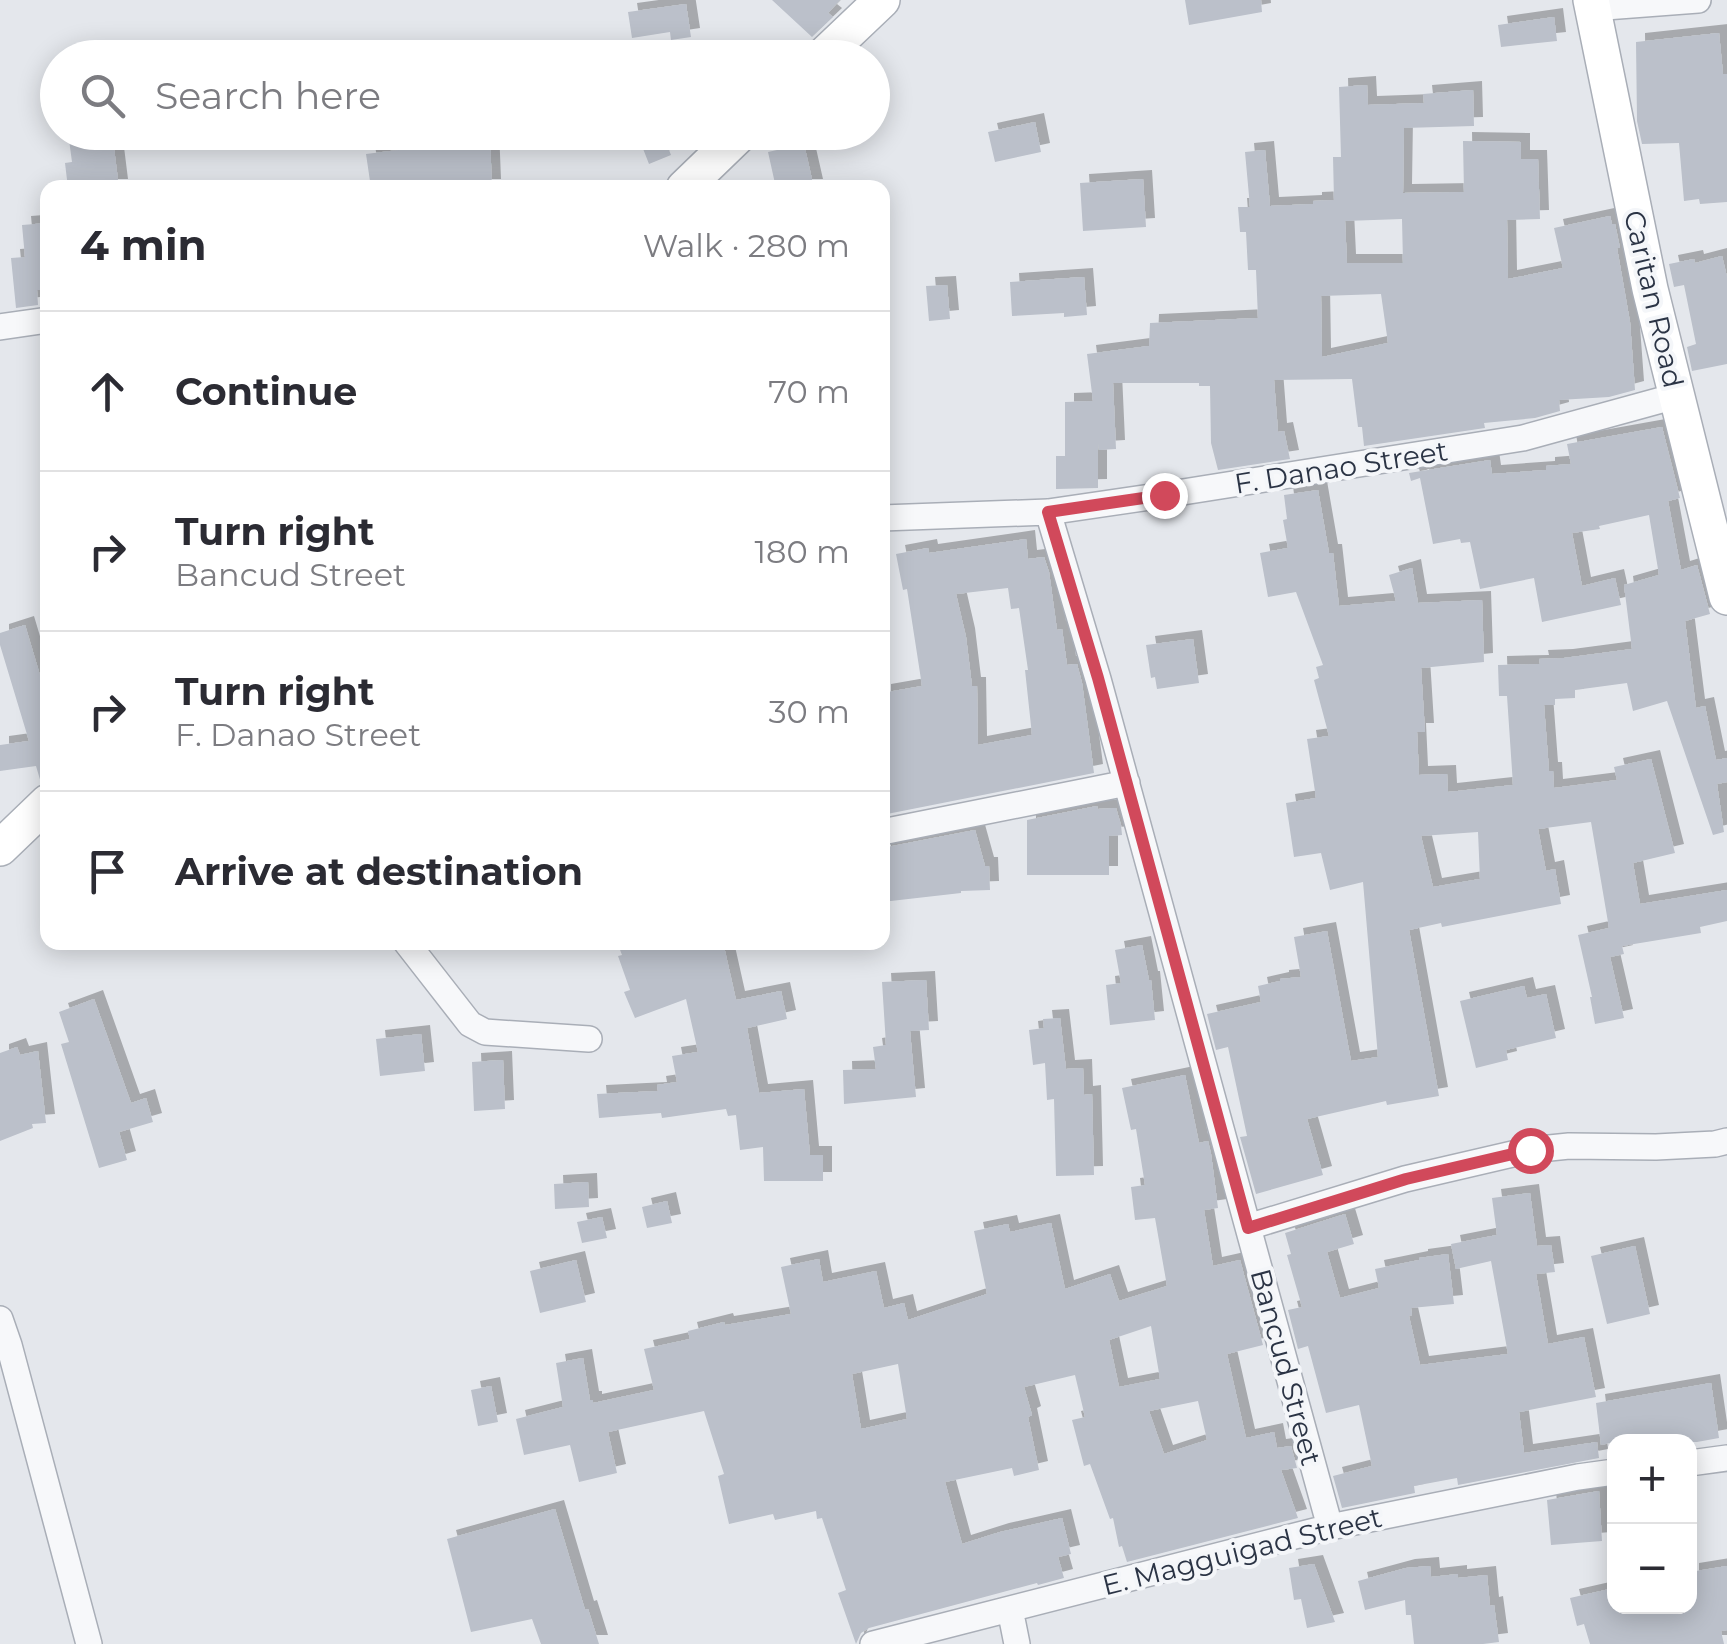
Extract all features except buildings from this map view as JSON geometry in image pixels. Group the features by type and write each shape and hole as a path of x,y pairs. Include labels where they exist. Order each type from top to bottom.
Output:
{"main road":[{"path":"840,40 882,0"},
{"name":"Caritan Road","path":"1591,4 1650,289 1727,597"},
{"path":"692,180 723,150"},
{"path":"0,848 40,810"}],"street":[{"path":"1591,4 1698,0"},
{"path":"0,327 40,321"},
{"name":"F. Danao Street","path":"890,518 1048,512 1523,438 1676,396"},
{"name":"Bancud Street","path":"1048,512 1127,783 1330,1527"},
{"path":"890,830 1127,783"},
{"path":"412,950 470,1024 485,1032 590,1039"},
{"path":"1248,1228 1406,1179 1530,1150 1727,1141"},
{"path":"0,1319 89,1644"},
{"path":"1697,1462 1727,1458"},
{"name":"E. Magguigad Street","path":"873,1644 1330,1527 1607,1473"},
{"path":"1010,1609 1018,1644"}],"route":[{"path":"1164,495 1048,512 1098,678 1248,1228 1406,1179 1530,1150"}]}
